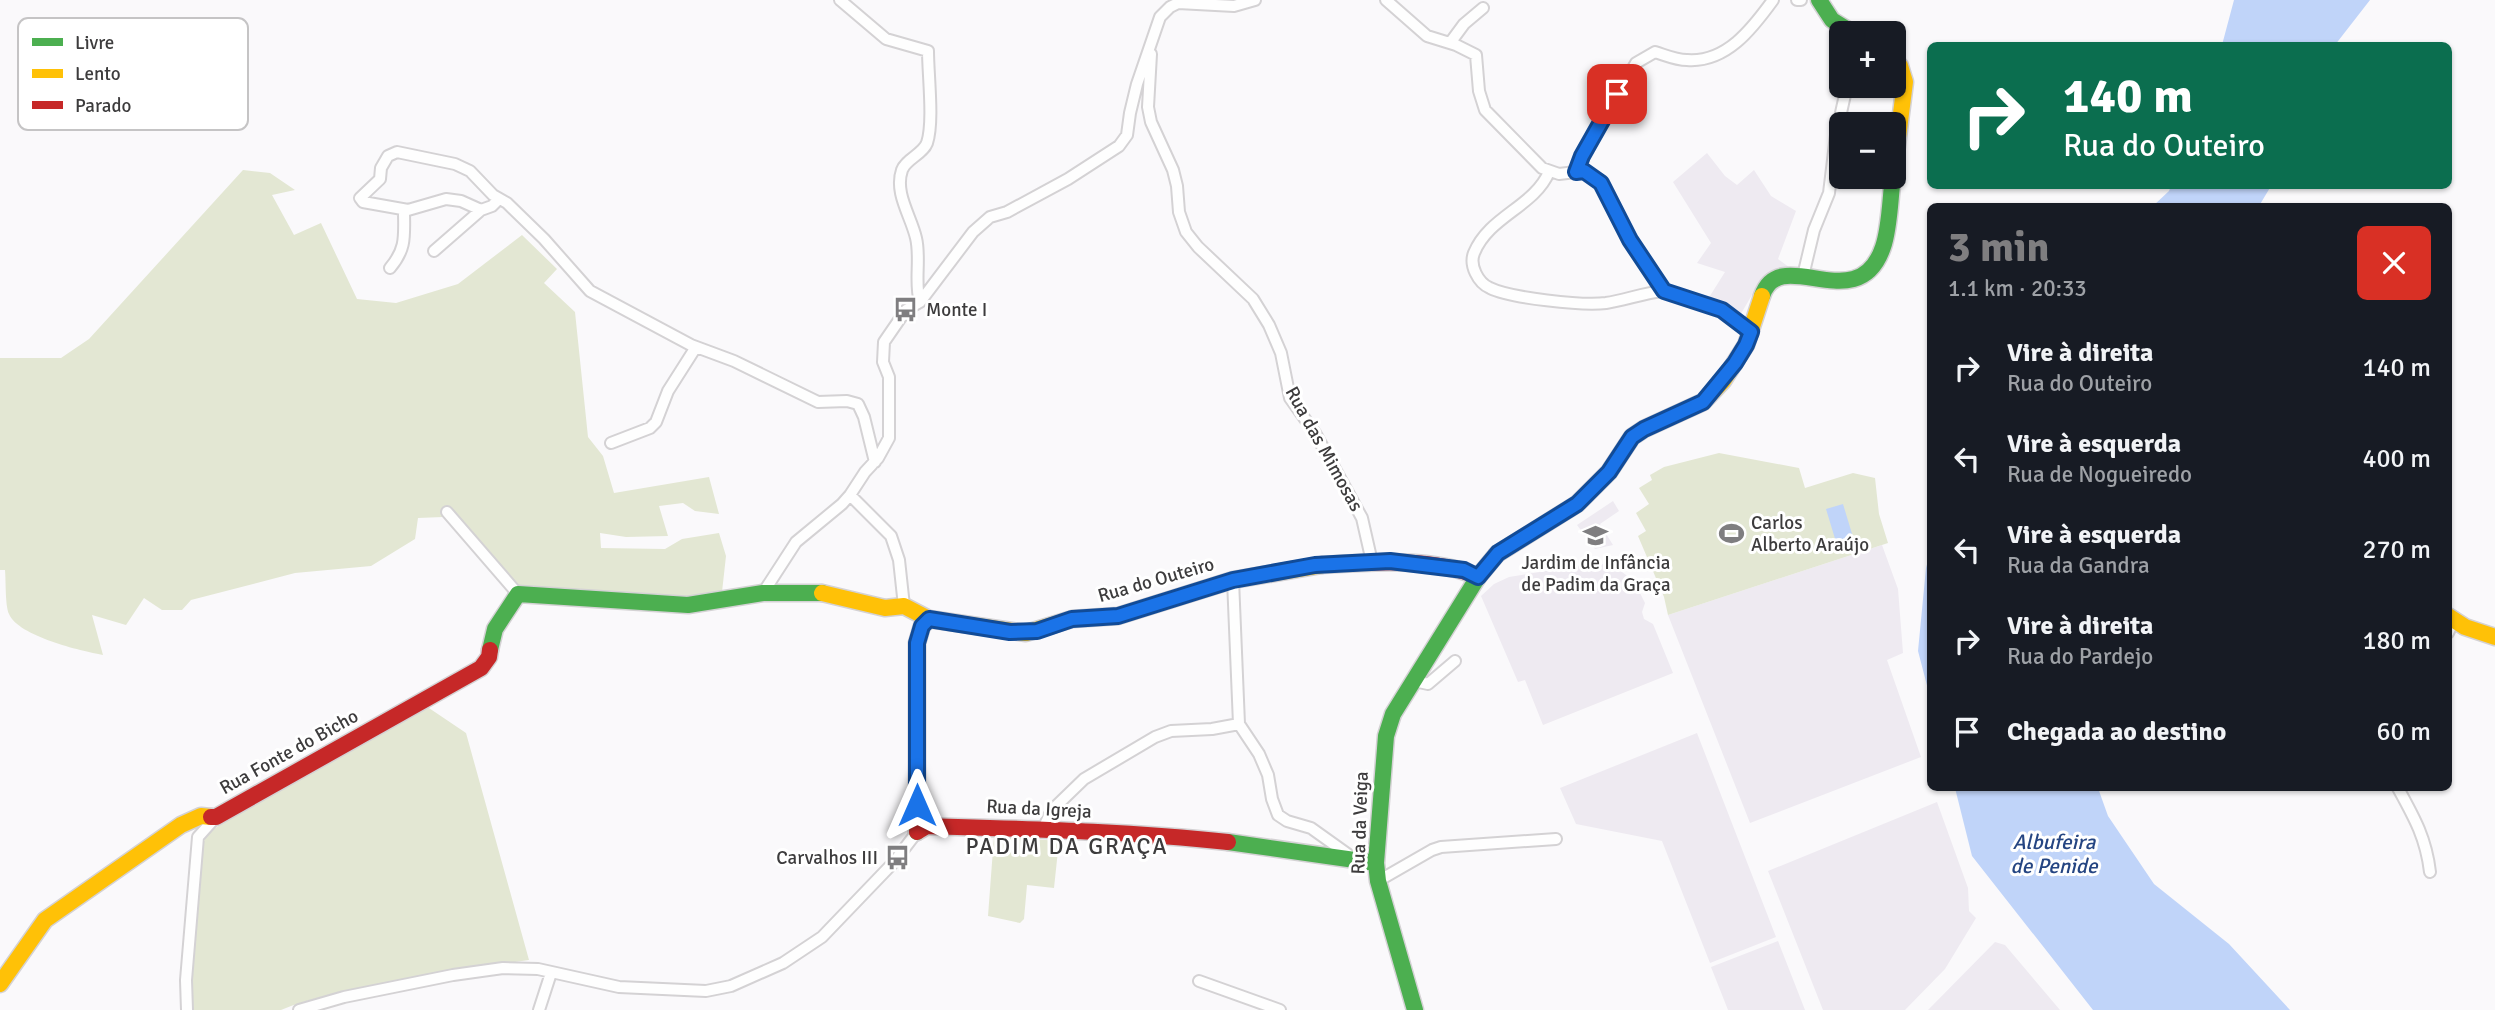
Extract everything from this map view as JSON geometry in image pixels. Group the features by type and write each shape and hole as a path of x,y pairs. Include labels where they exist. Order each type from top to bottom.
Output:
{"street":[{"path":"840,0 886,39 928,51 930,127 926,145 902,169 900,191 916,239 919,275 917,295 920,302"},
{"path":"763,593 796,542 842,504 875,462 889,438 889,377 883,362 884,342 906,310 920,302 973,232 990,217 1007,212 1068,179 1119,146 1127,135 1137,84 1160,16 1170,7 1178,3 1234,6 1255,0"},
{"path":"1387,0 1427,36 1476,55 1479,92 1485,110 1542,168 1559,174 1584,171 1601,183 1630,240 1664,291"},
{"path":"1576,172 1582,156 1636,63 1654,52 1686,60 1706,59 1724,53 1759,20 1773,0"},
{"path":"1819,0 1823,12 1833,21"},
{"path":"1450,43 1464,24 1483,8"},
{"name":"Rua das Mimosas","path":"1152,41 1148,107 1151,122 1173,170 1179,212 1186,232 1198,247 1253,299 1269,325 1281,353 1290,398 1315,433 1362,518 1372,562"},
{"path":"1844,98 1836,135 1829,193 1814,230 1803,276 1838,282 1861,278 1884,247 1891,189"},
{"path":"481,210 461,201 446,199 426,206 384,208 362,202 360,198 380,179 381,168 388,156 397,152 456,164 470,171 493,195 507,203 544,239 590,291 696,346 734,361 818,402 847,401 858,404 864,417 875,462"},
{"path":"1549,172 1536,194 1489,229 1474,253 1472,265 1477,276 1488,288 1581,304 1607,303 1642,293 1664,291 1722,310 1751,332"},
{"path":"434,251 481,210 492,206 499,199"},
{"path":"390,268 400,256 404,245 404,209"},
{"name":"Rua da Veiga","path":"1415,1010 1378,881 1376,863 1386,737 1394,713 1478,577 1498,553 1577,504 1609,472 1632,437 1703,402 1746,345 1764,290 1779,277 1803,276"},
{"path":"611,443 650,428 656,422 668,391 696,346"},
{"path":"447,512 518,594 688,605 763,593 824,593 884,608 904,606 899,560 891,537 850,495"},
{"name":"Rua do Outeiro","path":"904,606 929,619 1010,632 1037,631 1072,619 1118,616 1233,580 1315,565 1390,561 1464,570 1478,577"},
{"path":"1233,580 1239,724 1259,754 1268,775 1278,815 1287,821 1311,828 1355,859"},
{"name":"Rua Fonte do Bicho","path":"0,984 45,920 190,820 201,816 216,817 481,668 489,657 495,629 518,594"},
{"path":"299,1010 344,997 491,970 538,968 619,987 706,991 731,986 783,963 822,937 894,862 917,832 917,643 922,626 929,619"},
{"path":"2452,624 2495,637"},
{"path":"1413,681 1428,684 1455,660"},
{"path":"1043,829 1052,810 1084,779 1155,737 1171,731 1212,729 1239,724"},
{"path":"2400,791 2427,847 2430,872"},
{"path":"187,1010 186,980 198,837 216,817"},
{"name":"Rua da Igreja","path":"917,832 927,826 1043,829 1263,846 1376,863"},
{"path":"1378,881 1441,847 1556,839"},
{"path":"539,1010 551,973"},
{"path":"1199,981 1280,1010"}],"shaded area":[{"path":"1707,153 1725,176 1737,185 1754,170 1771,196 1796,211 1778,259 1793,270 1752,295 1739,317 1708,299 1725,272 1697,263 1711,243 1673,182"},
{"name":"Jardim de Infância de Padim da Graça","path":"1613,501 1619,511 1600,524 1613,545 1595,549 1577,525"},
{"path":"1882,545 1898,589 1903,653 1887,660 1921,757 1750,823 1668,615"},
{"path":"1595,563 1614,566 1634,581 1645,603 1642,612 1644,619 1653,624 1673,673 1543,725 1525,680 1518,682 1481,596 1494,584 1509,577"},
{"path":"1697,733 1776,937 1710,963 1662,841 1576,824 1560,788"},
{"path":"1937,802 1968,888 1969,911 1976,918 1945,969 1905,1010 1823,1010 1768,871"},
{"path":"1778,941 1805,1010 1728,1010 1711,967"},
{"path":"1995,942 2005,945 2060,1010 1928,1010"}],"green space":[{"path":"243,170 270,173 295,190 272,195 294,235 321,223 357,299 396,303 458,284 522,235 557,269 544,283 575,312 588,437 603,456 614,493 709,477 719,514 695,511 683,503 659,506 668,536 626,537 600,533 601,548 665,549 682,539 719,533 726,556 722,592 692,598 521,591 494,575 443,517 418,518 415,539 371,566 295,573 191,600 182,610 162,610 144,598 126,625 92,615 103,655 37,636 15,622 8,610 5,570 0,570 0,358 61,358 89,339"},
{"name":"Carlos Alberto Araújo","path":"1719,453 1799,468 1805,488 1853,473 1875,478 1879,514 1888,543 1668,615 1664,597 1638,536 1646,531 1636,513 1649,504 1639,488 1652,480 1650,475 1664,467"},
{"path":"423,704 466,733 529,960 328,996 281,1010 187,1010 198,837 216,817 212,830"},
{"path":"994,836 1059,841 1054,888 1027,885 1024,919 1020,923 988,916"}],"water":[{"path":"2234,0 2370,0 2337,42 2223,42"},
{"path":"2269,189 2261,203 2156,203 2169,191"},
{"path":"1843,504 1853,537 1836,542 1826,509"},
{"path":"1927,564 1927,686 1918,651"},
{"name":"Albufeira de Penide","path":"1956,791 2099,791 2108,816 2154,884 2229,944 2290,1010 2093,1010 1972,856"}],"traffic: fast":[{"path":"1819,0 1834,21"},
{"path":"1762,296 1771,281 1785,276 1838,281 1856,278 1871,268 1883,247 1892,189"},
{"path":"1415,1010 1378,881 1376,863 1386,736 1393,714 1478,577 1497,554"},
{"path":"490,650 495,629 518,594 688,605 763,593 822,593"},
{"path":"917,832 917,643 922,626 929,619"},
{"path":"1228,842 1376,863"}],"traffic: slow":[{"path":"1901,112 1903,98"},
{"path":"1497,554 1577,504 1609,472 1632,437 1703,402 1723,381 1746,345 1762,296"},
{"path":"822,593 885,608 904,606 929,619 1026,633 1072,619 1118,616 1233,580 1322,565"},
{"path":"2452,619 2465,627 2495,637"},
{"path":"0,984 45,920 181,825 201,816 211,817"}],"traffic: jam":[{"path":"1322,565 1402,562 1443,566 1478,577"},
{"path":"211,817 216,817 481,668 489,657 490,650"},
{"path":"917,832 927,826 1002,828 1228,842"}],"place":[{"name":"Monte I","path":"906,310"},
{"name":"Carlos Alberto Araújo","path":"1731,534"},
{"name":"Jardim de Infância de Padim da Graça","path":"1596,535"},
{"name":"Carvalhos III","path":"898,858"}],"district":[{"name":"PADIM DA GRAÇA","path":"1067,846"}],"route":[{"path":"917,805 917,643 922,626 929,619 1026,633 1072,619 1118,616 1233,580 1315,565 1390,561 1464,570 1478,577 1498,553 1577,504 1609,472 1632,437 1703,402 1723,381 1746,345 1751,332 1722,310 1664,291 1630,240 1601,183 1584,171 1576,172 1582,156 1617,94"}]}
